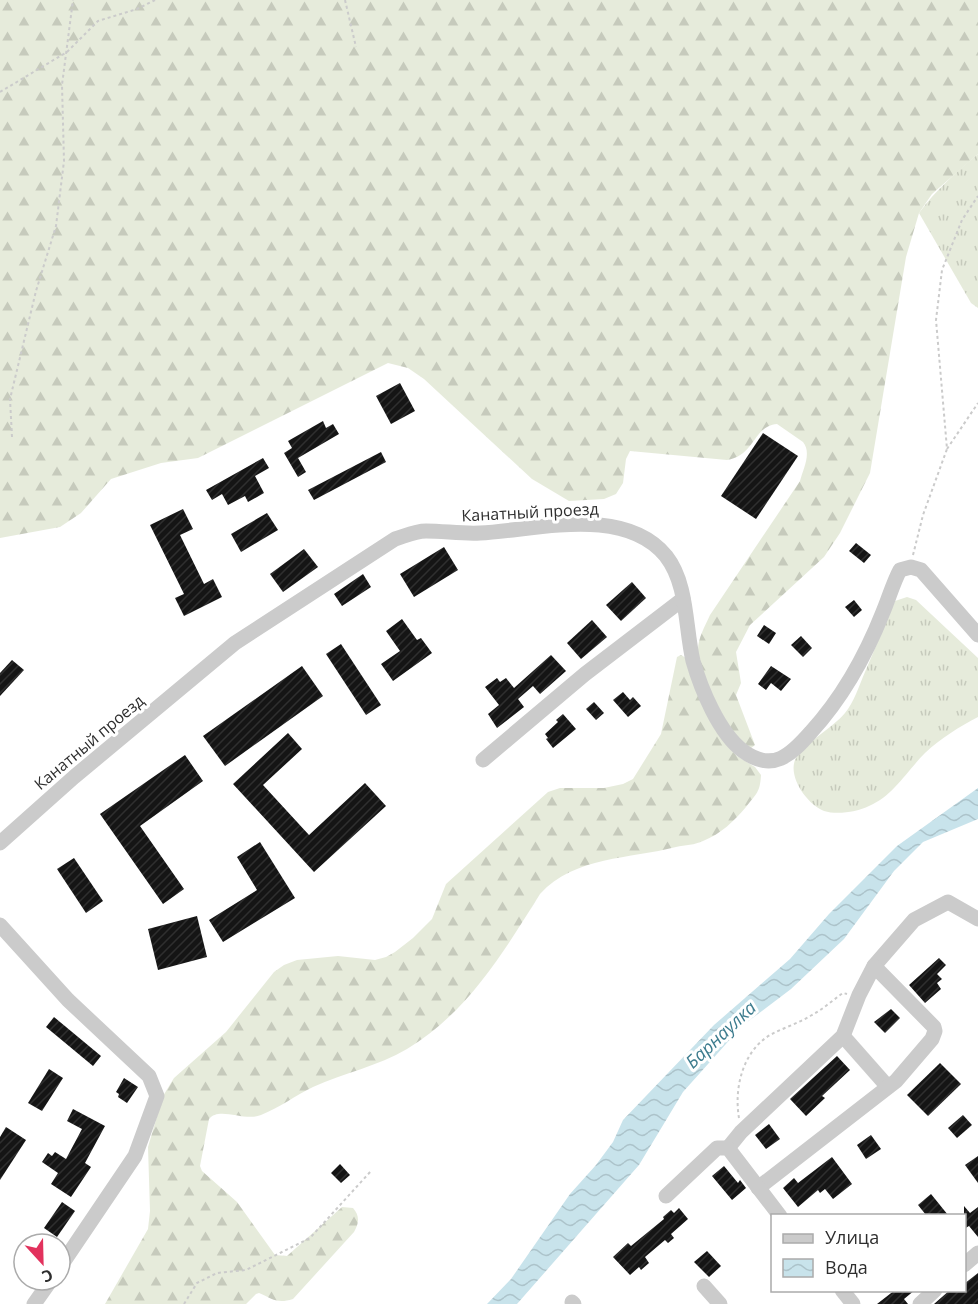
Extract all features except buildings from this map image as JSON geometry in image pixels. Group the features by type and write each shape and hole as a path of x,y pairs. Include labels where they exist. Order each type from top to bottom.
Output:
{"street":[{"name":"Канатный проезд","path":"0,843 74,777 235,643 395,539 426,531 455,534 559,526 615,527 634,532 651,542 666,557 677,576 693,661 709,702 724,730 738,747 752,758 768,761 784,758 794,751 838,699 859,663 900,570 911,567"},
{"path":"911,567 921,570 978,635"},
{"path":"483,760 585,674 684,605"},
{"path":"728,1148 741,1131 843,1036 859,995 874,966 914,920 948,902 978,919"},
{"path":"0,925 68,1000 149,1076 157,1096 135,1156 72,1249"},
{"path":"758,1188 888,1087 928,1045 935,1030 934,1027 874,966"},
{"path":"843,1036 888,1087"},
{"path":"666,1197 717,1148 728,1148"},
{"path":"728,1148 779,1214"},
{"path":"704,1286 720,1304"},
{"path":"844,1292 853,1304"},
{"path":"920,1304 933,1292"}],"path":[{"path":"12,437 10,399 36,291 56,226 64,161 62,85 73,0"},
{"path":"0,92 67,52 99,21 137,9 155,0"},
{"path":"345,0 356,47"},
{"path":"947,449 936,320 938,300 942,270 962,220 978,196"},
{"path":"911,567 923,515 947,449 978,403"},
{"path":"741,1131 736,1101 742,1070 752,1052 768,1036 812,1015 843,993 859,995"},
{"path":"184,1304 197,1283 217,1273 246,1270 310,1238 371,1171"}],"green space":[{"path":"0,0 978,0 978,154 932,194 919,213 906,257 870,473 840,533 824,557 750,625 736,652 741,683 736,695 755,745 750,749 739,740 727,722 702,670 698,646 710,615 800,481 806,461 806,446 777,424 763,430 743,453 727,460 630,451 626,459 623,483 616,494 604,499 569,501 532,479 424,379 408,368 388,363 198,458 161,463 111,479 81,513 60,527 0,538"},
{"path":"978,154 978,308 971,303 919,213 947,182"},
{"path":"907,597 916,600 978,658 978,717 950,733 931,748 893,790 878,802 841,813 824,811 812,803 801,790 794,775 795,760 804,748 840,719 848,709 895,601"},
{"path":"681,655 686,658 726,744 737,756 755,767 761,775 757,792 741,812 721,831 700,842 604,861 570,872 554,882 540,894 498,959 466,999 429,1034 407,1049 313,1087 261,1115 248,1117 219,1114 209,1119 200,1166 202,1171 237,1202 275,1255 287,1256 342,1207 353,1208 357,1214 358,1223 354,1232 293,1299 279,1301 259,1293 246,1304 105,1304 148,1229 150,1211 148,1147 163,1096 174,1078 226,1032 274,972 284,965 297,960 338,956 375,960 395,952 432,919 446,884 548,792 560,788 604,788 623,784 633,779 661,734 677,657"}],"water":[{"name":"Барнаулка","path":"978,788 978,819 923,842 894,871 844,939 791,989 742,1026 683,1092 639,1165 517,1304 487,1304 511,1279 570,1194 613,1142 623,1120 714,1025 790,959 829,914 897,846"}]}
